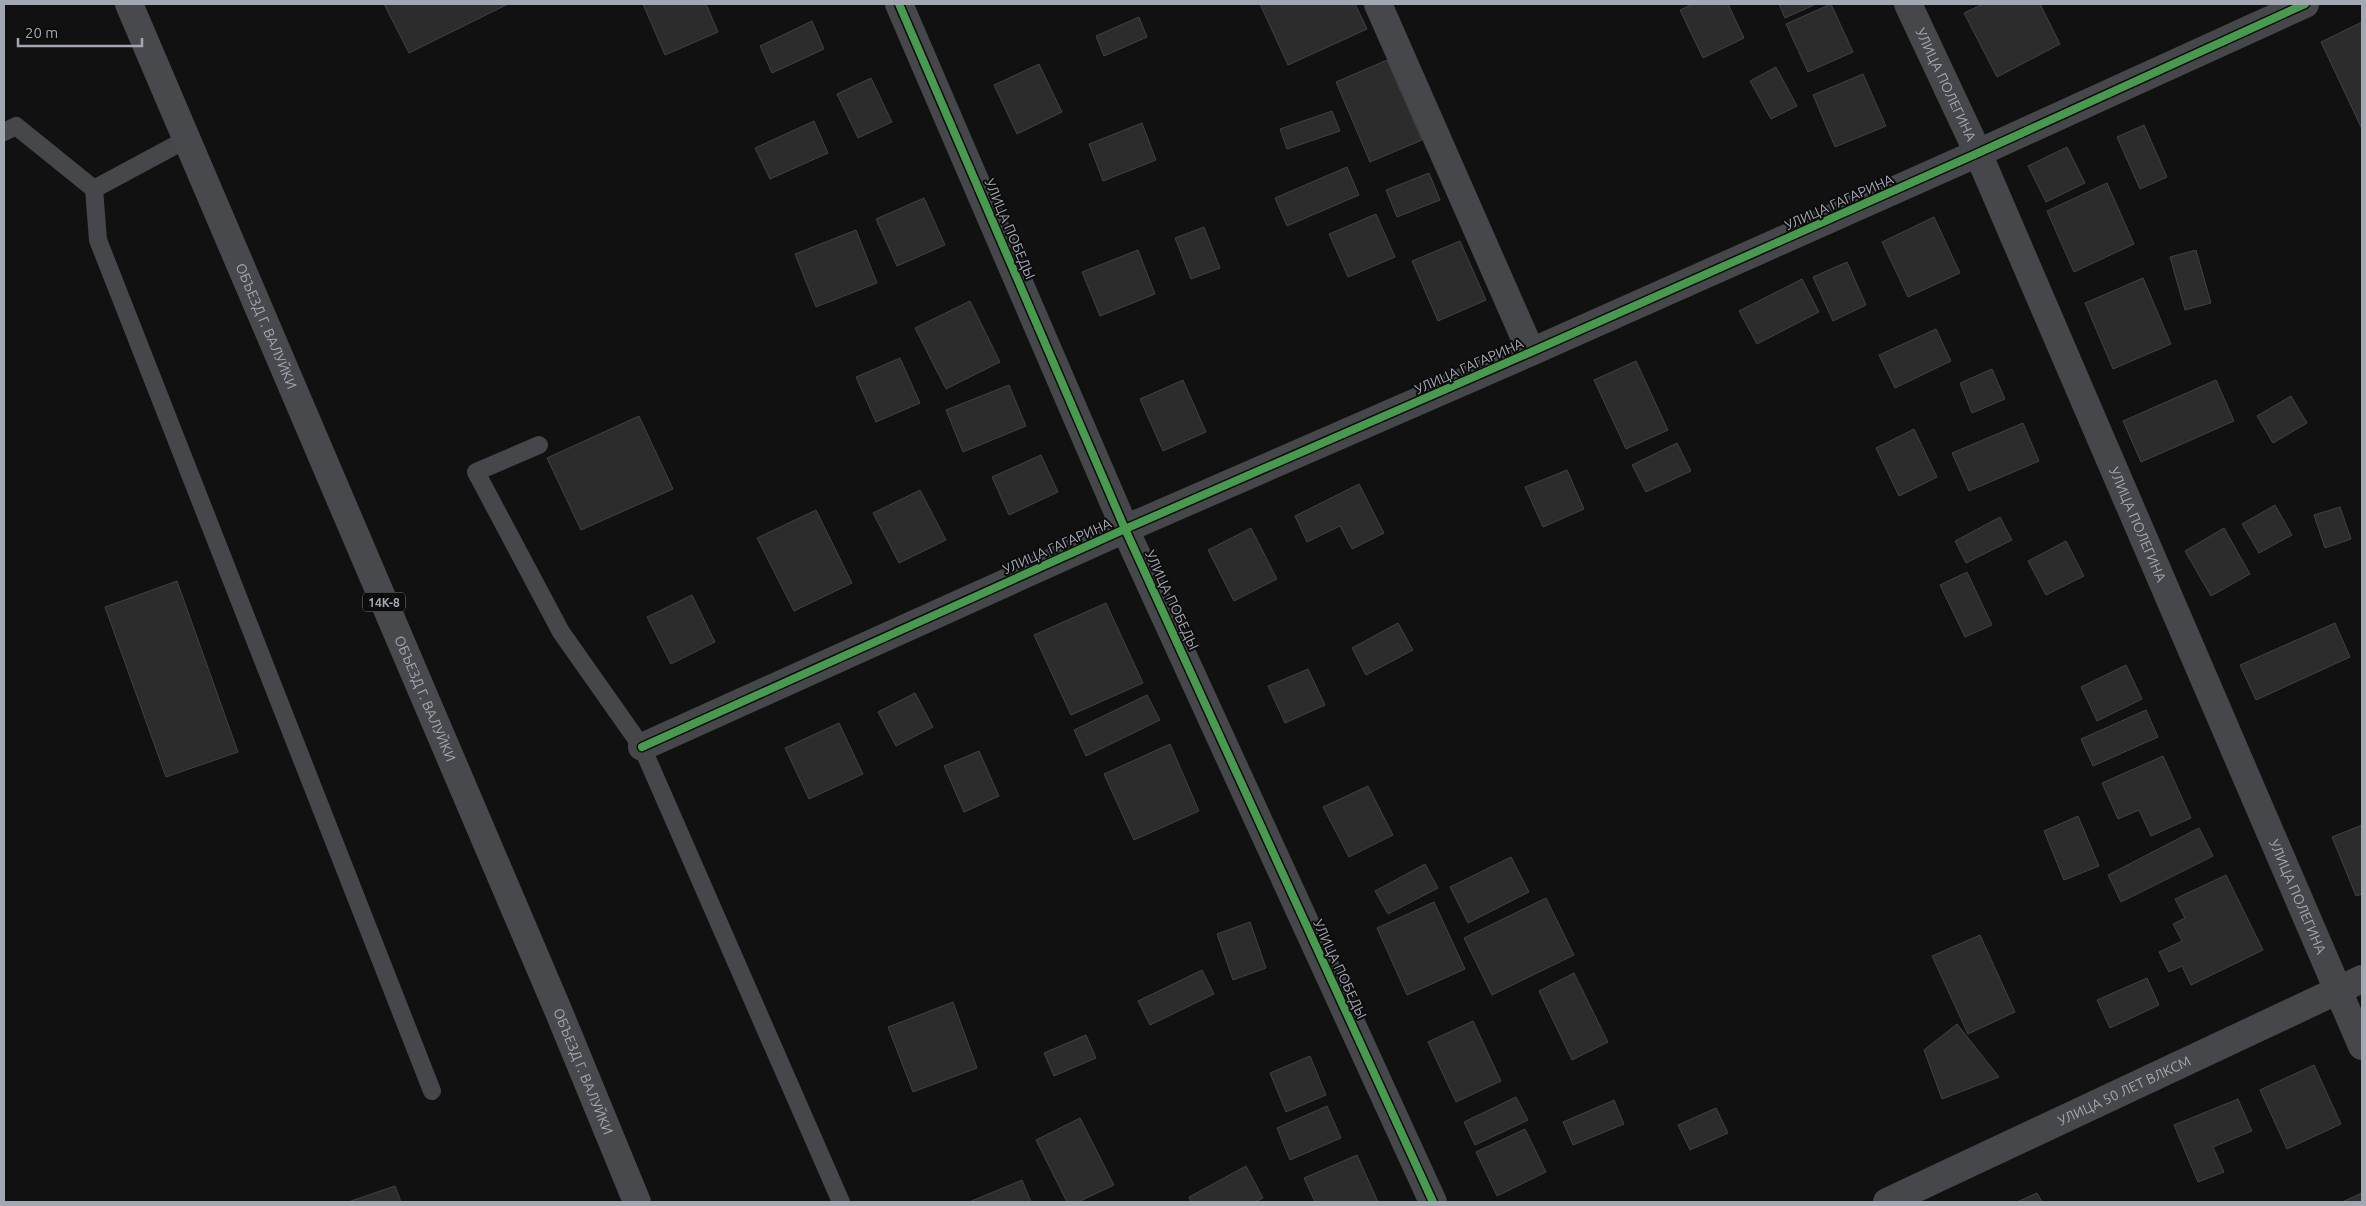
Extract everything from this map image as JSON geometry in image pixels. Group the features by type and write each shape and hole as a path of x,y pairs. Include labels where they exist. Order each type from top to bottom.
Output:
{"main road":[{"name":"ОБЪЕЗД Г. ВАЛУЙКИ","path":"129,4 554,1000 637,1202"}],"street":[{"name":"УЛИЦА ПОБЕДЫ","path":"899,4 1125,529 1433,1202"},
{"path":"1378,4 1531,352"},
{"name":"УЛИЦА ПОЛЕГИНА","path":"1908,4 1978,153 2362,1046"},
{"name":"УЛИЦА ГАГАРИНА","path":"642,748 1125,529 1531,352 1978,153 2305,4"},
{"name":"УЛИЦА 50 ЛЕТ ВЛКСМ","path":"1887,1202 1937,1192 2362,979"}],"lane":[{"path":"4,132 16,126 94,189 98,240 432,1091"},
{"path":"94,189 186,139"},
{"path":"539,445 476,472 561,632 642,748 841,1202"}],"building":[{"path":"384,4 508,4 409,53"},
{"path":"643,4 706,4 718,32 665,55"},
{"path":"1260,4 1355,4 1367,29 1288,65"},
{"path":"1693,4 1728,4 1744,38 1703,58 1680,10"},
{"path":"1779,4 1816,4 1785,18"},
{"path":"1831,4 1853,52 1808,72 1786,24"},
{"path":"1983,4 2040,4 2060,44 1997,77 1964,13"},
{"path":"1139,17 1147,37 1104,56 1096,36"},
{"path":"812,21 824,49 772,73 760,46"},
{"path":"2362,22 2362,129 2321,42"},
{"path":"1387,60 1422,140 1370,162 1336,82"},
{"path":"1039,64 1062,112 1017,134 994,85"},
{"path":"1776,67 1797,106 1771,119 1750,81"},
{"path":"1863,74 1886,126 1835,147 1813,95"},
{"path":"871,78 892,122 858,138 837,94"},
{"path":"1332,111 1340,131 1287,149 1280,129"},
{"path":"814,121 828,153 770,179 755,148"},
{"path":"1142,123 1156,160 1103,181 1089,144"},
{"path":"2144,125 2167,177 2140,189 2117,137"},
{"path":"2067,147 2085,183 2046,202 2028,166"},
{"path":"1347,167 1359,195 1287,226 1275,198"},
{"path":"1429,173 1440,200 1397,217 1386,190"},
{"path":"2107,183 2134,244 2074,272 2047,211"},
{"path":"924,198 945,245 897,266 876,219"},
{"path":"1376,214 1395,257 1348,277 1329,234"},
{"path":"1934,217 1960,273 1908,297 1882,242"},
{"path":"1204,227 1220,268 1191,279 1175,238"},
{"path":"856,230 877,283 816,307 795,254"},
{"path":"1460,241 1486,300 1438,321 1412,261"},
{"path":"1138,250 1155,294 1100,316 1082,272"},
{"path":"2196,250 2211,303 2185,310 2170,257"},
{"path":"1847,262 1866,305 1833,321 1813,277"},
{"path":"2143,278 2171,344 2113,369 2085,303"},
{"path":"1802,279 1819,312 1757,344 1739,311"},
{"path":"970,301 1000,362 946,389 915,328"},
{"path":"1936,329 1951,361 1895,388 1879,355"},
{"path":"900,358 920,403 876,422 856,377"},
{"path":"1636,361 1668,430 1626,449 1594,380"},
{"path":"1992,369 2005,399 1972,413 1960,383"},
{"path":"1183,380 1206,432 1163,451 1140,399"},
{"path":"2216,380 2234,421 2141,462 2123,421"},
{"path":"1009,385 1026,426 963,452 946,410"},
{"path":"2291,396 2307,423 2273,443 2257,416"},
{"path":"639,416 673,489 581,530 547,458"},
{"path":"2023,423 2039,461 1969,491 1952,453"},
{"path":"1914,429 1937,477 1899,496 1876,448"},
{"path":"1677,443 1691,471 1646,492 1632,465"},
{"path":"1041,455 1058,492 1009,515 992,477"},
{"path":"1567,470 1584,509 1543,527 1525,487"},
{"path":"1359,484 1384,533 1352,549 1340,526 1307,542 1295,516"},
{"path":"920,490 946,540 899,563 873,513"},
{"path":"2275,505 2292,535 2259,553 2242,524"},
{"path":"2340,507 2351,539 2325,548 2314,515"},
{"path":"816,510 852,583 794,611 757,538"},
{"path":"2000,517 2012,540 1966,563 1955,541"},
{"path":"1251,528 1277,579 1234,601 1208,550"},
{"path":"2224,528 2250,574 2211,596 2185,551"},
{"path":"2066,541 2084,576 2046,595 2028,561"},
{"path":"1967,572 1992,625 1965,637 1940,585"},
{"path":"177,581 238,752 166,777 105,607"},
{"path":"692,595 715,642 671,664 647,617"},
{"path":"1106,603 1143,683 1071,715 1034,635"},
{"path":"1398,623 1413,650 1366,675 1352,648"},
{"path":"2335,623 2350,657 2256,700 2240,665"},
{"path":"2126,665 2142,699 2097,721 2081,687"},
{"path":"1308,669 1325,705 1285,723 1268,686"},
{"path":"915,693 933,727 896,746 878,712"},
{"path":"1147,695 1160,720 1086,756 1074,730"},
{"path":"2146,710 2158,737 2093,766 2081,739"},
{"path":"839,723 863,774 809,799 785,748"},
{"path":"1170,744 1199,811 1134,840 1104,774"},
{"path":"979,751 999,796 964,812 944,766"},
{"path":"2163,756 2191,818 2151,836 2139,810 2118,819 2102,783"},
{"path":"1368,786 1393,835 1349,857 1323,807"},
{"path":"2078,816 2099,866 2064,880 2044,831"},
{"path":"2362,825 2362,894 2356,896 2332,837"},
{"path":"2199,828 2213,856 2121,902 2108,875"},
{"path":"1511,857 1529,892 1468,923 1450,887"},
{"path":"1425,864 1438,888 1388,914 1375,891"},
{"path":"2226,875 2263,950 2191,985 2182,966 2169,972 2159,952 2182,941 2173,924 2185,918 2175,899"},
{"path":"1546,898 1574,955 1492,995 1464,938"},
{"path":"1434,902 1465,969 1407,995 1377,928"},
{"path":"1250,922 1266,968 1233,980 1217,934"},
{"path":"1980,935 2015,1012 1968,1034 1932,956"},
{"path":"1202,970 1214,994 1150,1025 1138,1001"},
{"path":"1574,973 1608,1042 1572,1060 1539,991"},
{"path":"2147,978 2159,1005 2110,1028 2097,1000"},
{"path":"953,1002 977,1068 913,1092 888,1027"},
{"path":"1473,1021 1501,1081 1456,1102 1428,1042"},
{"path":"1957,1024 1999,1077 1942,1099 1924,1050"},
{"path":"1086,1035 1096,1058 1054,1076 1044,1053"},
{"path":"1310,1056 1326,1095 1286,1112 1270,1073"},
{"path":"2314,1065 2341,1124 2287,1149 2260,1090"},
{"path":"1516,1097 1528,1120 1475,1145 1464,1122"},
{"path":"2238,1099 2252,1131 2213,1147 2224,1172 2198,1182 2174,1125"},
{"path":"1614,1100 1624,1124 1573,1145 1563,1122"},
{"path":"1327,1106 1341,1138 1290,1160 1277,1128"},
{"path":"1716,1108 1728,1133 1690,1150 1678,1125"},
{"path":"1080,1118 1114,1185 1078,1202 1067,1202 1036,1140"},
{"path":"1525,1129 1546,1172 1497,1196 1476,1152"},
{"path":"1357,1155 1378,1202 1315,1202 1304,1178"},
{"path":"1246,1166 1263,1198 1255,1202 1191,1202 1189,1197"},
{"path":"1022,1180 1031,1202 969,1202"},
{"path":"395,1186 401,1202 348,1202"},
{"path":"2037,1193 2042,1202 2017,1202"},
{"path":"2362,1193 2362,1202 2342,1202"}],"cycle path":[{"path":"899,4 1125,529 1433,1202"},
{"path":"642,747 1125,529 1531,352 1978,153 2305,4"}]}
